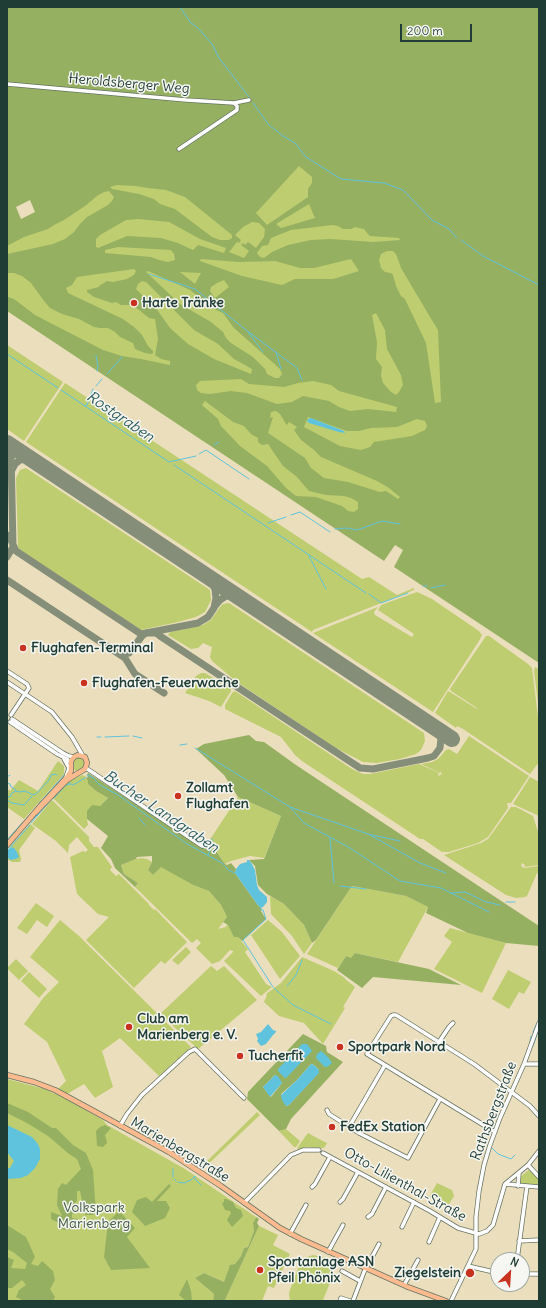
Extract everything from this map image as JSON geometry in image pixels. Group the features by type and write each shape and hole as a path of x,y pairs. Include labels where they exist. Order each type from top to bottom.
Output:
{"main road":[{"path":"7,844 34,813 70,773 74,757 78,755 83,756 87,762 84,770 68,779 34,813"},
{"path":"71,765 76,771 84,770"},
{"name":"Marienbergstraße","path":"7,1075 50,1088 167,1152 290,1234 404,1285 446,1301"}],"street":[{"name":"Heroldsberger Weg","path":"7,84 186,100 234,103 249,100"},
{"path":"179,149 237,110 237,106 234,103"},
{"path":"7,671 27,684 28,689 9,719"},
{"path":"7,682 52,712 72,736 83,756"},
{"path":"9,719 63,753 74,757"},
{"path":"9,719 71,765"},
{"path":"62,757 69,768 64,780"},
{"path":"84,770 202,846"},
{"path":"495,1132 367,1054 390,1016 396,1015 480,1069 530,1106 539,1116"},
{"path":"439,1042 448,1026 453,1023"},
{"name":"Rathsbergstraße","path":"451,1301 476,1249 477,1208 485,1162 495,1132 524,1064 539,1023"},
{"name":"Marienbergstraße","path":"120,1126 127,1114 142,1095 189,1052 195,1049 244,1098"},
{"path":"524,1064 539,1064"},
{"path":"349,1127 385,1065"},
{"path":"327,1110 329,1114 359,1133 408,1158 440,1099"},
{"name":"Otto-Lilienthal-Straße","path":"244,1203 291,1155 302,1150 321,1152 414,1202 458,1228 477,1234"},
{"path":"477,1234 485,1233 493,1225 505,1184 528,1165 539,1151"},
{"path":"312,1187 330,1157"},
{"path":"528,1165 539,1177"},
{"path":"340,1202 358,1172"},
{"path":"518,1186 519,1173"},
{"path":"505,1184 539,1187"},
{"path":"518,1252 527,1186"},
{"path":"368,1217 372,1214 386,1187"},
{"path":"402,1227 414,1202"},
{"path":"290,1234 306,1205"},
{"path":"429,1242 440,1217"},
{"path":"328,1252 343,1225"},
{"path":"519,1241 539,1240"},
{"path":"353,1301 360,1281 379,1244"},
{"path":"404,1285 418,1260"},
{"path":"468,1266 490,1272"},
{"path":"342,1271 360,1281"},
{"path":"341,1300 350,1301"}],"green space":[{"path":"7,7 539,7 539,663 394,567 403,550 395,545 384,561 7,311 7,291 8,297 14,299 35,315 103,350 122,356 170,365 170,361 161,359 155,355 158,339 155,319 149,318 134,306 121,305 116,302 112,303 94,297 87,292 87,290 99,287 107,281 113,282 127,279 134,275 136,271 134,269 77,277 72,285 66,288 68,293 123,319 134,327 142,335 148,346 153,351 152,354 135,349 133,343 120,337 108,328 94,327 79,319 62,314 50,308 31,283 22,276 14,273 7,273 7,254 53,244 65,239 74,232 87,217 108,205 112,201 114,197 109,191 97,196 85,206 48,229 24,237 7,246","holes":["299,166 312,177 312,183 308,189 308,197 267,225 256,213","117,185 166,190 185,197 232,235 232,238 229,240 220,240 212,237 175,209 139,194 112,189 110,187","30,200 35,212 21,219 16,207","309,204 315,218 281,228 276,224","138,219 169,222 200,239 226,248 224,253 198,245 193,250 178,243 161,238 127,236 98,248 96,247 96,239 100,235 126,220","252,222 259,223 265,229 264,237 256,248 248,242 245,245 243,243 241,245 249,251 244,258 229,252 237,242 239,243 241,240 235,235 243,227","332,225 343,229 351,229 355,227 364,229 370,236 399,238 400,240 373,242 331,239 311,240 288,245 272,252 264,258 260,257 257,253 262,246 268,245 271,238 291,230","118,247 171,250 174,254 175,260 168,262 151,257 105,253 105,250","387,251 393,251 396,254 401,268 438,330 441,402 435,403 426,343 405,299 401,296 396,286 393,275 385,272 381,268 379,260 381,254","201,259 238,262 275,261 300,268 314,268 351,259 359,271 333,279 295,279 282,285 242,276 200,261","148,271 190,290 214,309 223,313 233,327 280,369 282,374 279,378 275,378 267,374 265,369 253,357 231,343 223,332 211,322 180,304 146,272","180,272 201,273 195,284","224,280 229,287 215,298 210,291 211,287","142,281 146,282 194,330 218,344 234,359 252,369 251,374 214,359 188,344 170,328 158,311 136,289 138,284","376,313 385,330 387,349 401,375 403,385 396,395 383,383 381,376 382,367 376,359 377,342 372,315","241,379 249,384 284,387 313,381 331,385 339,391 397,407 396,412 368,409 350,411 329,401 303,396 292,402 277,404 247,393 231,391 210,394 201,393 197,390 196,385 200,381","205,401 233,422 244,426 251,434 258,438 258,442 262,445 268,444 283,466 297,477 309,491 351,498 358,502 358,509 354,512 348,511 342,506 316,497 296,496 286,488 267,466 240,446 221,426 218,419 202,405","276,411 280,414 287,425 289,422 297,427 294,430 301,440 321,457 377,481 400,497 398,499 386,491 380,492 348,482 324,478 311,468 305,458 268,433 273,417 270,418 271,412","308,417 347,431 397,427 417,419 425,421 427,426 425,430 412,436 374,442 370,447 361,450 340,446 304,427"]},
{"path":"301,159 400,232 443,325 463,401 407,520 304,506 7,309 7,230 115,183"},
{"path":"7,345 63,382 24,441 7,429"},
{"path":"65,383 362,579 369,577 397,595 414,588 414,590 313,630 312,632 26,442"},
{"path":"26,468 210,590 211,600 205,612 196,617 141,630 20,550 18,547 16,478 20,470"},
{"path":"417,592 432,599 479,631 482,635 433,712 313,633 378,607 374,612 375,615 412,637 414,634 378,610 381,605"},
{"path":"229,603 424,733 425,741 421,750 416,754 400,759 377,763 363,762 336,748 237,682 212,661 210,657 212,647 203,643 198,648 191,649 168,635 170,632 203,625 211,620 223,604"},
{"path":"486,636 489,636 532,668 539,725 539,762 530,774 463,729 457,726 456,728 435,713 448,691 477,709 450,689"},
{"path":"535,667 539,669 539,711 534,671"},
{"path":"201,673 205,673 231,688 231,691 221,707 209,701 185,693 196,676"},
{"path":"235,691 352,769 363,774 370,774 419,764 439,773 439,776 441,774 443,776 441,771 440,773 421,764 438,759 446,750 449,749 457,754 469,736 529,776 511,803 507,803 508,808 488,837 478,843 449,852 442,852 302,761 295,755 281,737 225,709 225,705 232,693"},
{"path":"249,735 256,741 264,742 296,765 539,926 539,946 506,943 468,933 426,913 428,907 406,896 352,886 316,940 312,943 304,925 284,904 267,894 258,885 255,866 249,860 264,859 281,816 238,797 224,775 196,749 204,744"},
{"path":"78,757 83,759 85,764 83,769 78,771 73,769 71,764 73,759"},
{"path":"58,761 64,766 64,774 24,819 7,807 7,789 10,791 19,780 38,791"},
{"path":"88,773 204,848 209,841 225,864 227,865 231,863 236,869 235,873 261,908 261,911 266,919 242,941 238,937 234,937 228,925 223,922 227,917 221,905 209,891 193,885 161,867 153,875 148,870 152,862 152,856 137,857 136,859 121,865 124,874 138,883 135,887 115,868 111,859 101,848 108,836 87,819 87,811 92,805 100,806 108,798 88,784 86,778 88,777"},
{"path":"82,775 85,776 88,784 108,798 87,819 88,825 84,829 53,798 66,783"},
{"path":"530,777 539,782 539,816 513,804"},
{"path":"238,797 281,816 264,858 250,856 225,864 209,841"},
{"path":"52,800 89,837 89,841 94,847 98,847 112,867 110,870 116,876 119,874 187,942 165,964 161,961 134,988 86,940 109,917 98,914 77,894 70,857 88,850 77,837 69,845 68,853 56,841 32,824"},
{"path":"511,807 516,807 533,816 539,835 539,865 524,867 525,865 522,863 521,866 524,868 539,866 539,873 537,873 527,896 516,898 506,895 444,855 481,843 488,839"},
{"path":"30,824 35,828 19,850 21,859 20,862 12,862 7,859 7,856 10,859 12,847 10,847"},
{"path":"142,858 152,862 148,870 153,875 161,866 193,885 209,891 221,905 227,917 218,929 226,927 227,924 228,925 234,936 238,937 248,949 245,952 266,984 272,987 261,996 224,961 233,951 230,950 220,961 212,964 196,948 201,943 197,939 192,943 135,887 138,883 124,874 121,865"},
{"path":"352,886 406,896 428,907 398,962 355,953 351,959 346,956 338,968 307,954"},
{"path":"270,896 284,904 304,925 312,943 304,954 292,936 271,914"},
{"path":"36,903 54,916 47,927 37,920 27,934 17,928"},
{"path":"60,920 79,936 191,1047 159,1076 120,1038 102,1051 113,1087 95,1098 84,1084 67,1094 58,1089 66,1081 47,1042 24,1024 44,997 59,982 30,957"},
{"path":"268,920 282,932 300,956 280,979 251,935"},
{"path":"450,928 506,943 482,993 434,969 452,942 444,936"},
{"path":"186,947 191,952 178,965 172,960"},
{"path":"355,953 429,969 461,985 373,977 362,988 337,970 346,956 351,958"},
{"path":"302,957 334,971 355,987 343,1007 345,1008 323,1044 304,1023 279,1016 264,1002 267,995 266,994 281,983"},
{"path":"16,959 28,971 19,980 7,968"},
{"path":"211,966 217,971 224,966 257,1000 198,1049 160,1014"},
{"path":"508,970 531,982 524,994 519,992 509,1009 492,999"},
{"path":"29,972 47,989 39,998 21,981"},
{"path":"303,1034 326,1046 327,1052 343,1062 291,1119 286,1129 279,1131 247,1099 248,1092","holes":["311,1064 314,1065 319,1072 289,1105 286,1106 281,1094 297,1080","275,1075 282,1083 271,1097 263,1087"]},
{"name":"Volkspark Marienberg","path":"7,1079 45,1089 68,1100 103,1120 107,1125 185,1169 256,1217 253,1223 254,1231 248,1247 244,1248 241,1256 235,1264 230,1266 224,1282 204,1273 195,1278 214,1294 213,1301 7,1301"},
{"path":"7,1103 28,1112 52,1128 56,1128 73,1145 86,1153 93,1170 96,1213 93,1215 85,1215 80,1191 77,1191 77,1201 72,1206 73,1211 76,1210 76,1212 72,1214 72,1218 78,1219 78,1228 63,1230 59,1223 51,1219 51,1212 62,1216 57,1205 58,1189 62,1183 66,1185 81,1169 77,1159 48,1136 7,1113"},
{"path":"257,1112 260,1115 202,1170 200,1168"},
{"path":"105,1125 111,1128 105,1135 107,1143 103,1147 97,1146 96,1131"},
{"path":"286,1129 300,1141 296,1147 294,1147 279,1131"},
{"path":"308,1133 327,1143 324,1148 307,1147 298,1149 297,1148"},
{"path":"530,1169 539,1179 539,1186 519,1184 520,1177"},
{"path":"437,1183 452,1190 454,1196 447,1207 429,1197"},
{"path":"169,1184 171,1186 157,1201 166,1201 170,1208 165,1218 145,1226 132,1212 137,1200 146,1197 152,1202"},
{"path":"224,1199 233,1202 236,1208 241,1210 243,1216 232,1227 227,1220 231,1213 230,1211 225,1210 222,1203 224,1202"},
{"path":"119,1211 135,1228 127,1237 150,1268 111,1270 104,1257 108,1222"},
{"path":"256,1217 259,1219 257,1223 259,1226 225,1300 227,1301 213,1301 214,1294 195,1278 204,1273 224,1282 230,1265 235,1264 241,1256 244,1248 248,1247 254,1231 253,1223"},
{"path":"7,1225 26,1237 35,1257 31,1264 38,1266 42,1261 53,1271 55,1280 50,1289 55,1297 53,1301 24,1301 16,1297 19,1290 26,1285 22,1280 12,1288 7,1288 7,1257 14,1260 11,1268 25,1269 27,1263 7,1249"},
{"name":"Sportanlage ASN Pfeil Phönix","path":"259,1226 278,1235 273,1245 290,1254 274,1288 268,1286 262,1301 225,1300"},
{"path":"313,1255 323,1257 328,1260 333,1267 332,1278 323,1300 290,1301 290,1290 299,1266 304,1258"},
{"path":"187,1279 191,1291 192,1301 186,1301 179,1295"}],"water":[{"path":"311,418 344,431 345,433 309,423 307,421"},
{"path":"10,847 14,848 19,857 10,860 7,856 7,851"},
{"path":"247,860 249,860 255,870 259,890 267,897 267,902 261,908 235,873 240,864 247,862"},
{"path":"268,1024 276,1032 266,1044 261,1046 257,1041 258,1039 256,1034 261,1032"},
{"path":"302,1044 307,1044 312,1051 285,1078 278,1071 278,1069"},
{"path":"321,1051 332,1063 327,1067 325,1067 316,1058 317,1054"},
{"path":"311,1064 319,1070 319,1073 289,1105 286,1106 281,1095"},
{"path":"275,1075 278,1076 282,1083 270,1097 263,1087"},
{"path":"7,1125 32,1137 40,1149 40,1159 35,1168 28,1175 21,1178 7,1179 7,1168 10,1168 14,1161 7,1152"}],"waterway":[{"path":"180,7 190,22 198,28 212,44 219,58 249,97"},
{"path":"253,103 268,124 295,143 306,157"},
{"path":"306,157 341,179 384,183 403,190 432,220 449,229 457,238"},
{"path":"461,240 483,256 539,285"},
{"path":"149,274 195,289 297,368 302,380"},
{"path":"248,332 263,352"},
{"path":"276,352 281,369"},
{"name":"Rostgraben","path":"7,354 58,388"},
{"path":"96,356 98,366 97,371"},
{"path":"107,374 122,357"},
{"path":"96,386 102,379"},
{"path":"85,406 87,405 93,389"},
{"name":"Rostgraben","path":"61,390 169,462 196,456"},
{"path":"214,445 219,442"},
{"path":"199,454 206,450 249,479"},
{"path":"174,465 366,593"},
{"name":"Rostgraben","path":"291,515 300,512 330,532"},
{"name":"Rostgraben","path":"268,523 286,517"},
{"name":"Rostgraben","path":"335,529 346,528 357,530 382,521 400,524"},
{"path":"309,556 326,589"},
{"path":"431,588 445,585"},
{"path":"369,594 381,603 408,593"},
{"path":"105,737 129,736"},
{"path":"133,736 142,738"},
{"path":"180,745 187,744"},
{"path":"195,748 290,807 368,834 400,841"},
{"name":"Bucher Landgraben","path":"7,796 10,797 12,793 16,791 25,791 33,795 36,794 49,780 51,775 57,775"},
{"path":"43,799 64,775"},
{"name":"Bucher Landgraben","path":"87,776 89,775 92,777 100,785 118,795 187,844 224,865"},
{"name":"Bucher Landgraben","path":"69,783 73,785 85,778"},
{"path":"7,783 10,784 16,791"},
{"path":"54,798 66,785 70,784"},
{"name":"Bucher Landgraben","path":"7,800 12,803 24,805 32,796"},
{"path":"39,803 42,800"},
{"path":"31,823 51,800"},
{"path":"26,819 37,807"},
{"path":"290,807 304,823 350,848 400,881 441,888 489,912"},
{"path":"34,818 38,814"},
{"path":"139,818 145,825"},
{"path":"7,840 23,822"},
{"path":"18,836 28,824"},
{"path":"12,847 12,845 30,825"},
{"path":"370,835 420,863 446,873"},
{"path":"330,838 334,883"},
{"path":"208,855 212,846 212,839"},
{"name":"Bucher Landgraben","path":"225,866 228,870 235,873"},
{"path":"340,886 366,889"},
{"path":"451,893 465,892 486,902 500,905"},
{"path":"506,902 515,902"},
{"name":"Bucher Landgraben","path":"261,908 266,919 243,940 273,987"},
{"path":"287,986 296,975 302,960"},
{"name":"Bucher Landgraben","path":"274,988 293,1005 331,1024"},
{"path":"533,1032 537,1023"},
{"path":"533,1046 539,1029"},
{"path":"530,1041 531,1036"},
{"path":"492,1148 498,1154 511,1159 515,1155"},
{"path":"173,1169 173,1177"},
{"path":"178,1182 184,1183 191,1180 195,1176 195,1179 201,1185"}],"taxiway":[{"path":"7,444 11,454 13,547 7,557"},
{"path":"12,470 15,464 20,460 32,460"},
{"path":"7,535 16,551 141,634 198,623 208,617 214,608 216,598 215,589 207,575"},
{"path":"7,580 125,658 135,674 164,693"},
{"path":"215,606 226,596 236,596 242,599"},
{"path":"118,653 129,653 146,633"},
{"path":"149,633 156,633 360,768 373,769 434,756 440,748 441,738 436,729 429,723"}],"runway":[{"path":"7,443 452,739"}],"place":[{"name":"Harte Tränke","path":"134,303"},
{"name":"Flughafen-Terminal","path":"23,648"},
{"name":"Flughafen-Feuerwache","path":"84,683"},
{"name":"Zollamt Flughafen","path":"178,796"},
{"name":"Club am Marienberg e. V.","path":"129,1027"},
{"name":"Sportpark Nord","path":"340,1047"},
{"name":"Tucherfit","path":"240,1056"},
{"name":"FedEx Station","path":"332,1127"},
{"name":"Sportanlage ASN Pfeil Phönix","path":"260,1270"},
{"name":"Ziegelstein","path":"470,1273"}]}
